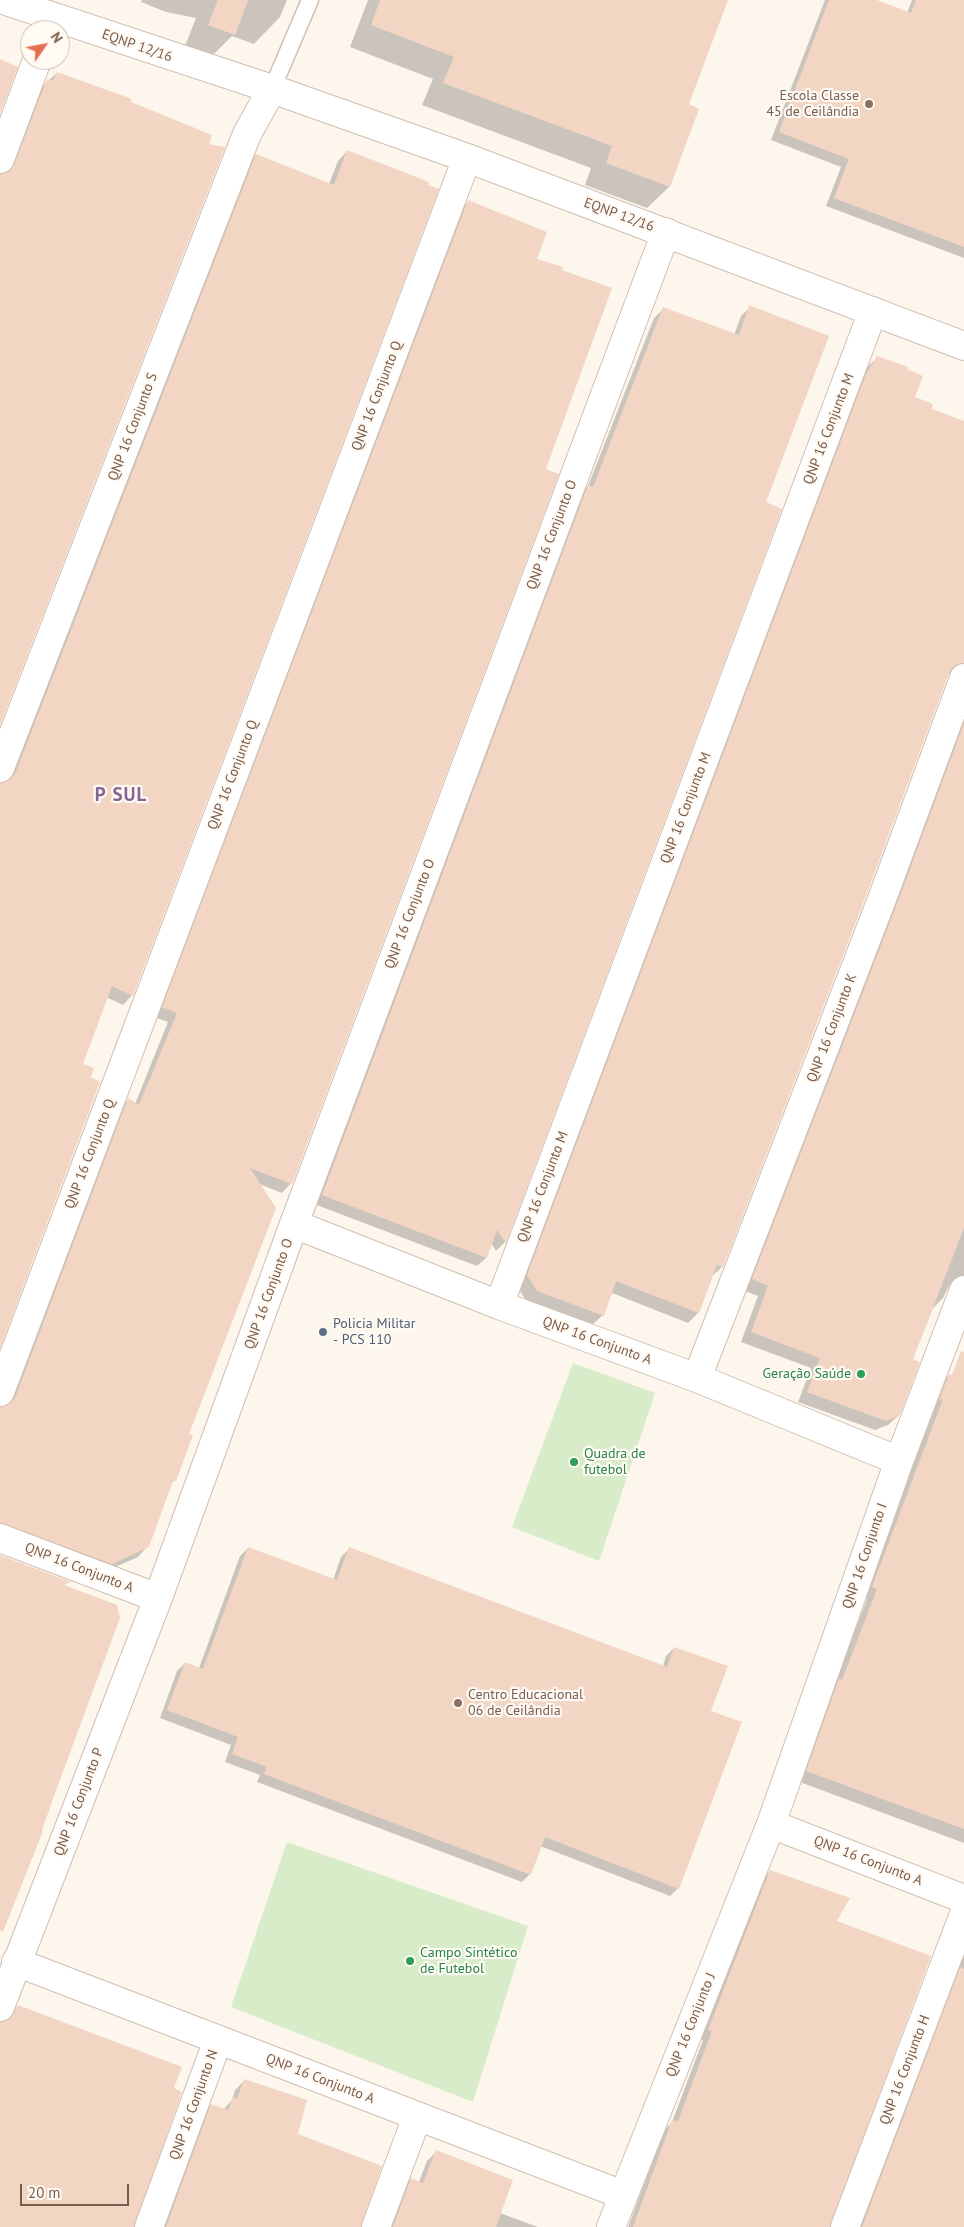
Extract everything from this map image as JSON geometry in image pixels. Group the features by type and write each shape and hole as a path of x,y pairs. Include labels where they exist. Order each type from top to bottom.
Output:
{"street":[{"name":"EQNP 12/16","path":"3,0 43,20"},
{"name":"EQNP 12/16","path":"70,30 272,90 467,158 964,346"},
{"path":"0,159 33,70"},
{"name":"QNP 16 Conjunto S","path":"0,768 247,134 272,90"},
{"name":"QNP 16 Conjunto Q","path":"0,1392 467,158"},
{"name":"QNP 16 Conjunto O","path":"158,1598 294,1224 666,232"},
{"name":"QNP 16 Conjunto M","path":"499,1305 873,311"},
{"name":"QNP 16 Conjunto K","path":"697,1378 875,917 964,678"},
{"name":"QNP 16 Conjunto A","path":"294,1224 499,1305 697,1378 899,1460"},
{"name":"QNP 16 Conjunto I","path":"771,1824 899,1460 964,1290"},
{"name":"QNP 16 Conjunto A","path":"0,1538 158,1598"},
{"name":"QNP 16 Conjunto P","path":"0,2007 158,1598"},
{"name":"QNP 16 Conjunto A","path":"771,1824 964,1899"},
{"name":"QNP 16 Conjunto J","path":"611,2227 771,1824"},
{"name":"QNP 16 Conjunto H","path":"845,2227 964,1914"},
{"name":"QNP 16 Conjunto A","path":"16,1962 623,2196"},
{"name":"QNP 16 Conjunto N","path":"149,2227 218,2040"},
{"path":"376,2227 418,2117"}],"lane":[{"path":"272,90 310,0"}],"green space":[{"path":"573,1363 655,1393 599,1561 512,1527"},
{"path":"287,1842 528,1926 473,2102 231,2007"}],"building":[{"path":"218,0 248,0 235,35 208,25"},
{"path":"380,0 728,0 689,104 699,109 670,187 606,163 612,146 443,83 454,57 371,25"},
{"name":"Escola Classe 45 de Ceilândia","path":"829,0 877,0 911,13 916,0 964,0 964,247 834,198 849,159 779,132"},
{"path":"0,59 18,67 0,114"},
{"path":"57,72 132,99 131,102 212,135 209,144 225,147 0,725 0,174 10,171 14,165 47,79 53,81"},
{"path":"347,150 429,182 428,185 439,189 133,996 112,986 83,1064 94,1068 91,1077 100,1082 0,1348 0,783 9,780 15,774 256,154 334,185"},
{"path":"468,200 547,232 537,259 563,267 562,270 612,288 546,469 559,474 292,1184 250,1168 276,1208 189,1434 193,1435 176,1481 173,1481 149,1547 112,1564 0,1523 0,1407 9,1404 15,1398 128,1098 139,1105 177,1013 162,1007"},
{"path":"749,305 829,336 766,502 782,509 506,1243 497,1230 487,1258 322,1195 588,485 593,487 663,307 739,335"},
{"path":"877,356 908,367 907,369 923,376 915,397 933,404 932,409 964,421 964,663 954,666 949,673 867,893 723,1267 717,1265 699,1313 616,1281 604,1316 537,1291 527,1275 866,374"},
{"path":"964,723 964,1228 913,1359 920,1362 900,1415 886,1421 807,1392 820,1358 751,1332 768,1286 752,1279 897,904"},
{"path":"961,1351 964,1352 964,1829 806,1771 839,1679 842,1680 877,1589 872,1587 943,1399 939,1400 949,1374 952,1375"},
{"name":"Centro Educacional 06 de Ceilândia","path":"248,1547 337,1580 349,1547 667,1667 674,1647 728,1666 711,1711 742,1722 679,1889 545,1837 531,1875 264,1774 267,1767 232,1754 238,1737 167,1710 185,1662 203,1669"},
{"path":"0,1555 71,1582 64,1585 117,1605 120,1618 58,1785 43,1831 3,1932 0,1931"},
{"path":"770,1870 850,1898 837,1921 931,1956 830,2227 633,2227 672,2120 678,2121 712,2031 708,2030"},
{"path":"960,1967 964,1969 964,2227 862,2227"},
{"path":"18,2005 182,2067 174,2088 182,2092 134,2227 0,2227 0,2022 10,2019"},
{"path":"244,2079 307,2100 298,2134 382,2166 361,2227 166,2227 211,2104 228,2110 233,2097 237,2099"},
{"path":"436,2150 513,2180 496,2227 393,2227 411,2178 423,2183"}],"place":[{"name":"Escola Classe 45 de Ceilândia","path":"869,104"},
{"name":"Policia Militar - PCS 110","path":"323,1332"},
{"name":"Geração Saúde","path":"861,1374"},
{"name":"Quadra de futebol","path":"574,1462"},
{"name":"Centro Educacional 06 de Ceilândia","path":"458,1703"},
{"name":"Campo Sintético de Futebol","path":"410,1961"}],"district":[{"name":"P SUL","path":"121,796"}]}
